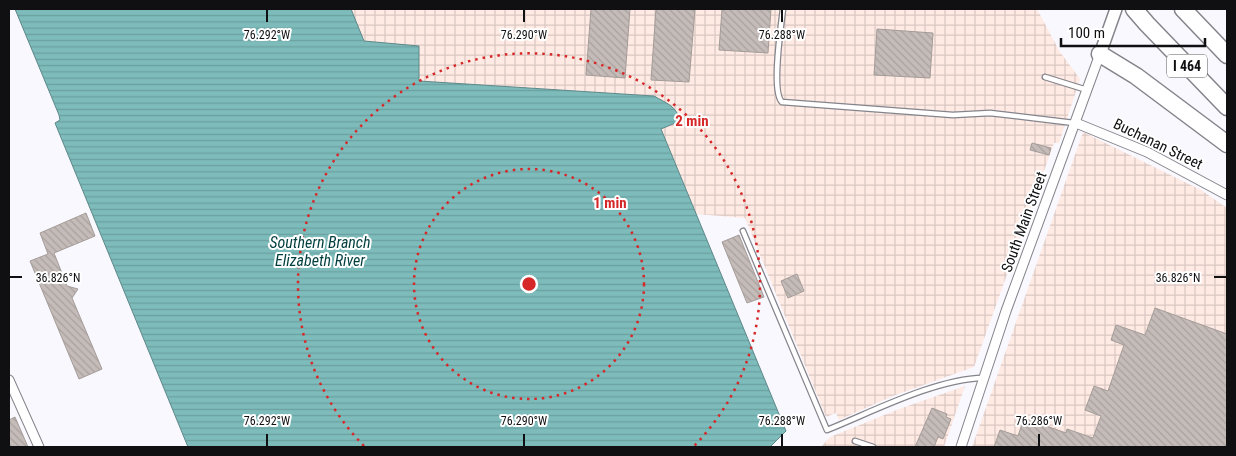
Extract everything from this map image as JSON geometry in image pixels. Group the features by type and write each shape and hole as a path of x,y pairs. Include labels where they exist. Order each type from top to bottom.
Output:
{"highway":[{"name":"I 464","path":"1134,9 1146,24 1227,107"},
{"name":"I 464","path":"1183,9 1227,55"},
{"path":"1100,54 1136,76 1227,144"}],"street":[{"name":"South Main Street","path":"961,447 1116,9"},
{"name":"Buchanan Street","path":"1076,123 1147,152 1227,195"},
{"path":"9,380 13,401 39,447"}],"lane":[{"path":"782,9 777,95 782,102 953,116 990,113 1076,123"},
{"path":"1045,76 1087,90"},
{"path":"743,231 827,430 962,379 984,378"},
{"path":"856,441 873,447"}],"shaded area":[{"path":"309,9 1037,9 1060,52 1080,79 1059,143 1054,143 974,367 893,396 839,420 836,413 826,417 745,218 574,204"},
{"path":"1083,132 1201,190 1227,208 1227,447 972,447"},
{"path":"965,386 944,447 821,447 830,437 899,409"}],"water":[{"name":"Southern Branch Elizabeth River","path":"15,9 351,9 364,41 419,46 419,81 654,96 674,108 679,116 680,121 661,129 786,431 770,447 188,447 55,123 60,120 59,115"}],"building":[{"path":"591,9 630,9 625,78 586,75"},
{"path":"656,9 695,9 689,82 651,80"},
{"path":"722,9 771,9 768,53 719,50"},
{"path":"877,29 933,33 930,78 874,75"},
{"path":"1032,143 1051,148 1049,155 1030,150"},
{"path":"86,213 95,236 54,253 67,286 78,289 72,298 102,369 79,379 30,261 48,254 40,233"},
{"path":"739,235 764,297 747,303 722,242"},
{"path":"797,274 804,291 788,298 781,281"},
{"path":"1155,308 1227,334 1227,447 994,447 1000,430 1018,436 1024,418 1066,433 1067,429 1093,438 1101,416 1085,410 1094,386 1108,391 1124,345 1111,340 1116,325 1145,335"},
{"path":"932,408 947,414 946,417 951,419 943,439 938,437 934,447 915,447"},
{"path":"15,417 28,447 9,447 9,420"}]}
